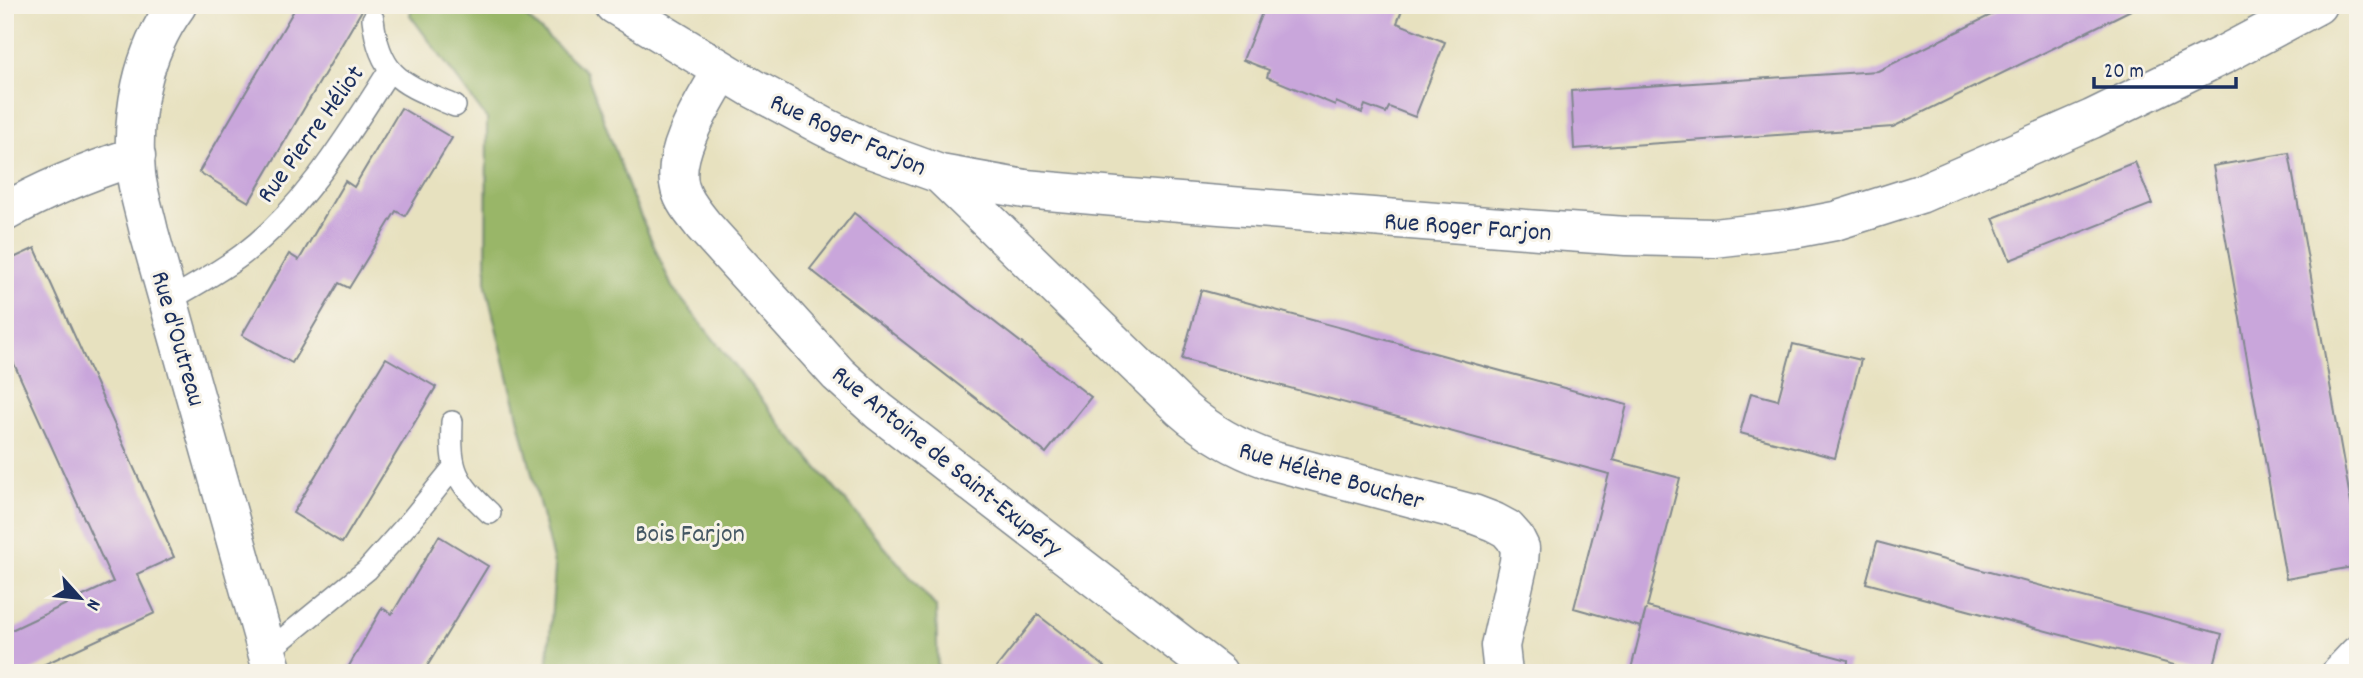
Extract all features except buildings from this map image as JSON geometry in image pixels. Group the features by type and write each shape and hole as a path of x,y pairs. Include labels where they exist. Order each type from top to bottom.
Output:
{"street":[{"name":"Rue d'Outreau","path":"177,5 161,30 141,82 135,120 139,192 270,662"},
{"name":"Rue Roger Farjon","path":"615,5 722,71 822,127 866,147 940,174 1004,186 1058,192 1674,238 1752,234 1835,221 1920,194 2092,119 2225,54 2317,5"},
{"name":"Rue Antoine de Saint-Exupéry","path":"722,71 682,150 677,171 686,204 703,225 838,374 879,411 1218,673"},
{"path":"5,212 84,173 136,156"},
{"name":"Rue Hélène Boucher","path":"940,174 1182,409 1220,439 1270,460 1473,514 1507,529 1520,548 1520,562 1500,646 1503,673"},
{"path":"2341,673 2358,655"}],"lane":[{"name":"Rue Pierre Héliot","path":"373,19 375,36 389,71 418,89 455,106"},
{"name":"Rue Pierre Héliot","path":"169,300 244,254 289,212 352,129 389,71"},
{"path":"452,422 454,467 462,486 490,513"},
{"path":"270,662 367,570 454,467"}],"green space":[{"name":"Bois Farjon","path":"412,5 513,5 586,72 632,196 672,287 801,449 936,607 938,673 547,673 555,568 486,286 487,119 410,15"}]}
